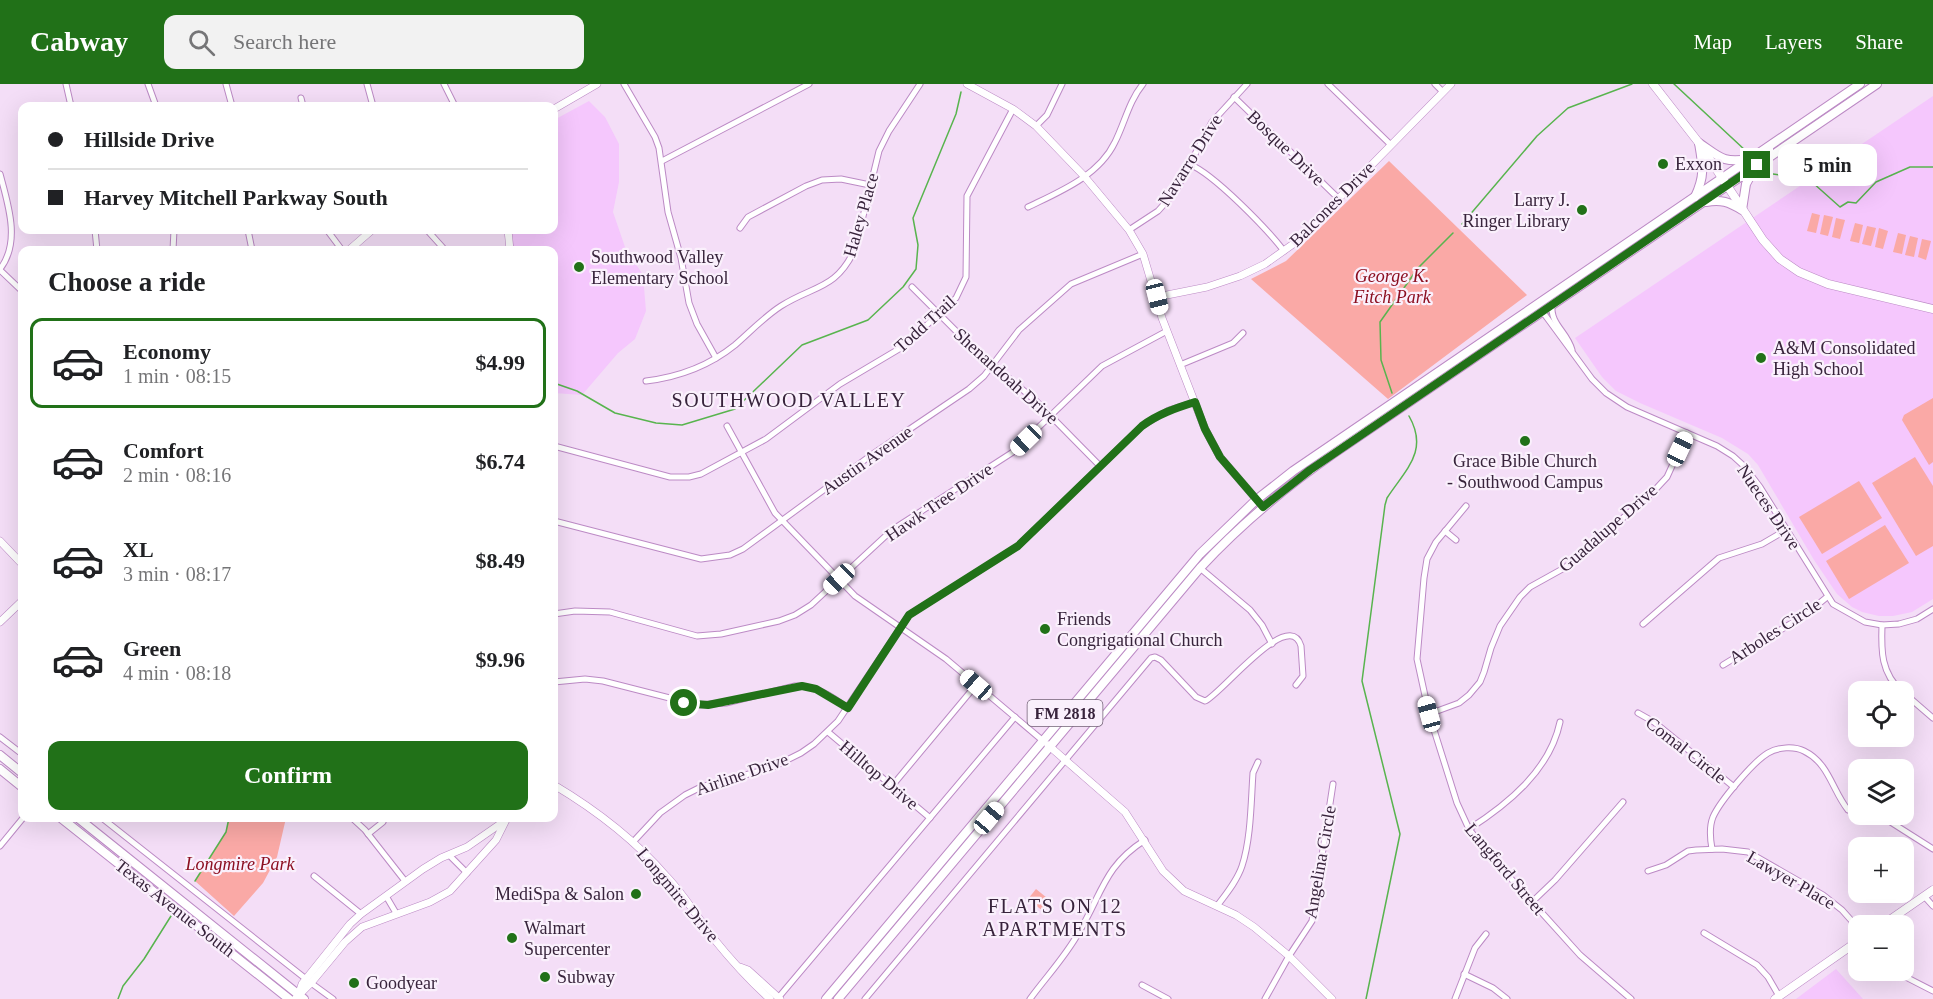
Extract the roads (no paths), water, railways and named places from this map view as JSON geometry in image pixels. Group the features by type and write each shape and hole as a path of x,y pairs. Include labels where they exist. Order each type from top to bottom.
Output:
{"highway":[{"name":"FM 2818","path":"1755,162 1860,84"},
{"name":"FM 2818","path":"838,999 1200,554 1256,500 1391,402 1549,301 1755,162 1876,84"},
{"path":"1699,143 1723,160 1755,162 1746,184 1742,210 1721,200 1699,200 1703,168 1699,143"},
{"path":"1542,311 1549,301"},
{"name":"FM 2818","path":"824,999 1200,568 1263,507 1310,470 1542,311"},
{"path":"1,756 18,770"},
{"path":"0,769 18,784"},
{"name":"Texas Avenue South","path":"66,822 289,999"},
{"name":"Texas Avenue South","path":"83,822 299,997"},
{"path":"96,846 112,844"}],"main road":[{"path":"1653,84 1699,143 1742,210 1780,259 1799,272 1828,284 1933,309"},
{"path":"1897,915 1933,890"},
{"path":"1777,997 1848,948"}],"street":[{"path":"66,84 70,102"},
{"path":"148,84 155,102"},
{"path":"226,84 231,102"},
{"path":"367,84 372,102"},
{"path":"444,84 453,102"},
{"path":"558,107 597,84"},
{"path":"624,84 655,137 662,161 665,195 681,258 689,303 697,324 716,358"},
{"path":"662,161 809,84"},
{"name":"Haley Place","path":"646,381 680,375 716,358 783,305 828,284 839,274 855,249 879,152 889,131 920,84"},
{"path":"967,84 982,87 1036,126 1084,176 1129,230 1143,254 1167,331 1205,429 1220,457 1263,507"},
{"path":"1036,126 1047,115 1062,84"},
{"path":"1028,207 1064,189 1084,176 1101,160 1114,144 1128,110 1143,84"},
{"name":"Navarro Drive","path":"1129,230 1158,212 1176,190 1212,122 1247,84"},
{"path":"1328,84 1391,145"},
{"path":"1435,84 1443,92"},
{"name":"Balcones Drive","path":"1157,297 1207,287 1240,276 1265,264 1284,251 1339,199 1451,84"},
{"name":"Bosque Drive","path":"1234,97 1339,199"},
{"path":"301,98 302,102"},
{"name":"Todd Trail","path":"558,447 680,478 701,474 766,439 840,384 893,353 956,298 966,277 967,196 1013,109"},
{"path":"1189,165 1208,175 1274,237 1284,251"},
{"path":"0,174 8,205 12,237 7,260 0,269 18,287"},
{"path":"740,228 748,217 822,180 840,178 870,185"},
{"path":"354,246 367,234"},
{"path":"431,234 442,246"},
{"name":"Austin Avenue","path":"558,522 701,560 730,555 743,549 870,456 969,389 984,376 1019,330 1071,284 1143,254"},
{"name":"Shenandoah Drive","path":"912,287 992,365 1037,402 1100,466"},
{"name":"Nueces Drive","path":"1549,301 1551,315 1572,350 1592,379 1611,398 1723,449 1744,466 1760,487 1833,604 1865,622 1882,625 1908,622 1933,609"},
{"name":"Nueces Drive","path":"1542,311 1566,346 1572,350"},
{"name":"Hawk Tree Drive","path":"558,613 575,611 610,612 683,633 709,635 779,621 795,615 811,605 892,530 1008,456 1102,366 1167,331"},
{"path":"1180,365 1233,343 1243,333"},
{"name":"Airline Drive","path":"633,842 645,826 686,795 701,787 783,763 808,748 828,732 848,708 909,615 1018,546 1153,418 1195,402"},
{"path":"727,426 768,505 855,596 946,658 1115,802 1134,823 1153,856 1172,881 1195,898 1236,915 1254,927 1289,956 1332,999"},
{"name":"Guadalupe Drive","path":"1429,714 1459,703 1469,695 1480,682 1500,626 1520,597 1530,587 1566,567 1653,492 1667,477 1687,434"},
{"name":"Langford Street","path":"1466,506 1445,531 1427,559 1417,659 1429,714 1456,803 1469,829 1486,851 1588,963 1631,999"},
{"path":"1643,624 1719,558 1762,544 1786,530"},
{"path":"1445,531 1455,540"},
{"path":"0,541 18,560"},
{"path":"1200,568 1250,610 1262,625 1272,644"},
{"name":"Arboles Circle","path":"1724,665 1805,615 1827,597"},
{"path":"0,622 18,605"},
{"path":"1882,625 1883,663 1893,681"},
{"path":"865,999 1148,661 1155,657 1161,660 1196,697 1205,701 1213,697 1248,660 1287,636 1300,641 1303,676 1296,685"},
{"path":"558,682 585,679 603,681 697,705 726,703 795,686 806,686 816,689 848,708"},
{"path":"892,786 976,685"},
{"path":"1914,702 1933,718"},
{"name":"Comal Circle","path":"1638,713 1654,722 1734,787"},
{"path":"779,999 1015,717"},
{"path":"1469,829 1503,806 1520,791 1546,755 1560,722"},
{"name":"Hilltop Drive","path":"828,732 930,818"},
{"path":"0,737 18,751"},
{"path":"1712,849 1710,825 1714,813 1734,787 1768,753 1795,748 1810,754 1833,780 1848,810"},
{"path":"1217,906 1242,867 1246,852 1254,773 1258,762"},
{"name":"Angelina Circle","path":"1265,999 1312,921 1333,784"},
{"name":"Longmire Drive","path":"558,788 602,816 633,842 668,878 743,973 770,999"},
{"path":"1532,902 1555,880 1623,802"},
{"path":"0,846 20,822"},
{"name":"Texas Avenue South","path":"107,822 333,999"},
{"path":"356,822 405,881"},
{"path":"368,834 383,822"},
{"path":"299,997 350,924 405,881 482,839 502,822"},
{"path":"308,981 352,934 362,927 436,900 450,891 496,840 505,822"},
{"path":"1895,825 1933,849"},
{"path":"112,844 121,833"},
{"path":"1030,999 1079,933 1107,875 1129,850 1145,840"},
{"name":"Lawyer Place","path":"1648,871 1666,865 1688,851 1712,849 1740,851 1758,858 1823,895 1848,917"},
{"path":"449,855 467,873"},
{"path":"314,876 362,914"},
{"path":"386,896 396,913"},
{"path":"1924,896 1933,906"},
{"path":"1704,933 1757,965 1767,977 1777,997"},
{"path":"1455,999 1474,948 1486,934"},
{"name":"Longmire Drive","path":"740,967 748,970 779,999"},
{"path":"1464,974 1493,988 1507,999"},
{"path":"1913,981 1933,991"},
{"path":"1142,985 1168,999"}],"waterway":[{"path":"1462,224 1537,136 1568,108 1632,84"},
{"path":"1674,84 1746,151"},
{"path":"558,384 577,391 615,413 656,423 682,425 735,409 802,345 868,320 903,287 916,269 918,245 913,218 956,114 961,92"},
{"path":"1773,174 1794,177 1803,174 1840,207 1848,202 1856,203 1876,182 1910,167 1933,167"},
{"path":"1392,393 1381,360 1380,322 1418,268 1453,233"},
{"path":"1366,999 1400,834 1362,681 1385,505 1387,498 1408,469 1416,450 1415,428 1409,416"},
{"path":"195,881 226,832 228,822"},
{"path":"118,999 123,986 144,959 171,916"}],"place":[{"name":"Exxon","path":"1663,164"},
{"name":"Larry J. Ringer Library","path":"1582,210"},
{"name":"Southwood Valley Elementary School","path":"579,267"},
{"name":"A&M Consolidated High School","path":"1761,358"},
{"name":"Grace Bible Church - Southwood Campus","path":"1525,441"},
{"name":"Friends Congrigational Church","path":"1045,629"},
{"name":"MediSpa & Salon","path":"636,894"},
{"name":"Walmart Supercenter","path":"512,938"},
{"name":"Subway","path":"545,977"},
{"name":"Goodyear","path":"354,983"}],"district":[{"name":"SOUTHWOOD VALLEY","path":"789,400"},
{"name":"FLATS ON 12 APARTMENTS","path":"1055,918"}],"park label":[{"name":"George K. Fitch Park","path":"1392,286"},
{"name":"Longmire Park","path":"240,864"}]}
